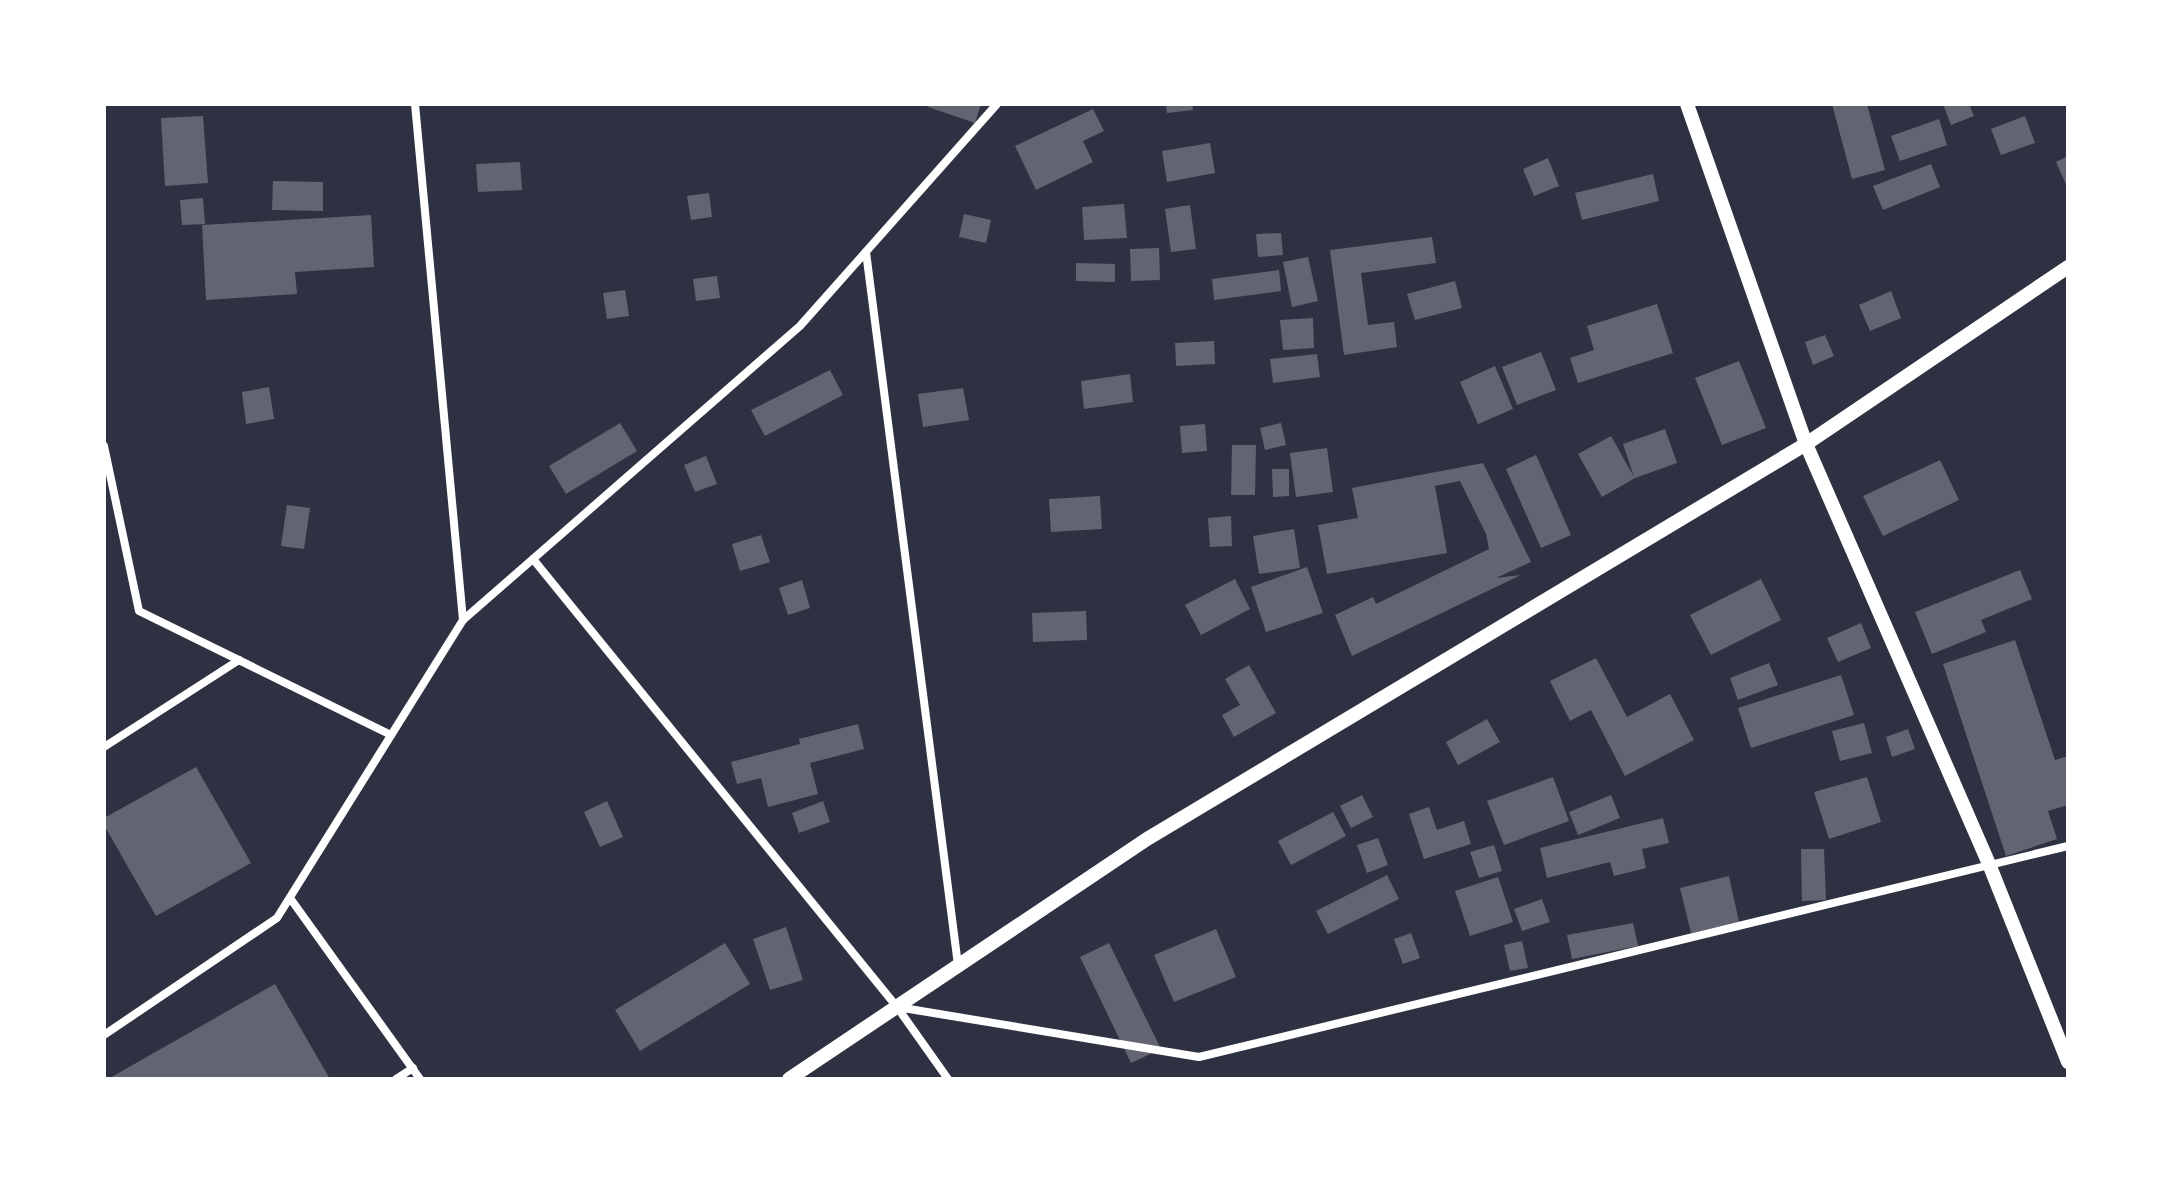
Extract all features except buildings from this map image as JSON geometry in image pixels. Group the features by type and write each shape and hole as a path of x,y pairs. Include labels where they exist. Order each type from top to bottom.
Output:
{"street":[{"path":"415,104 463,620"},
{"path":"1687,104 1806,444 1989,864 2068,1062"},
{"path":"104,1035 277,918 463,620 800,326 996,105"},
{"path":"866,252 958,965"},
{"path":"789,1079 1147,839 1806,444 2068,267"},
{"path":"104,446 139,611 391,735"},
{"path":"533,559 897,1007 948,1079"},
{"path":"104,747 239,660"},
{"path":"897,1007 1199,1057 2068,846"},
{"path":"290,898 420,1079"},
{"path":"396,1079 413,1068"}]}
